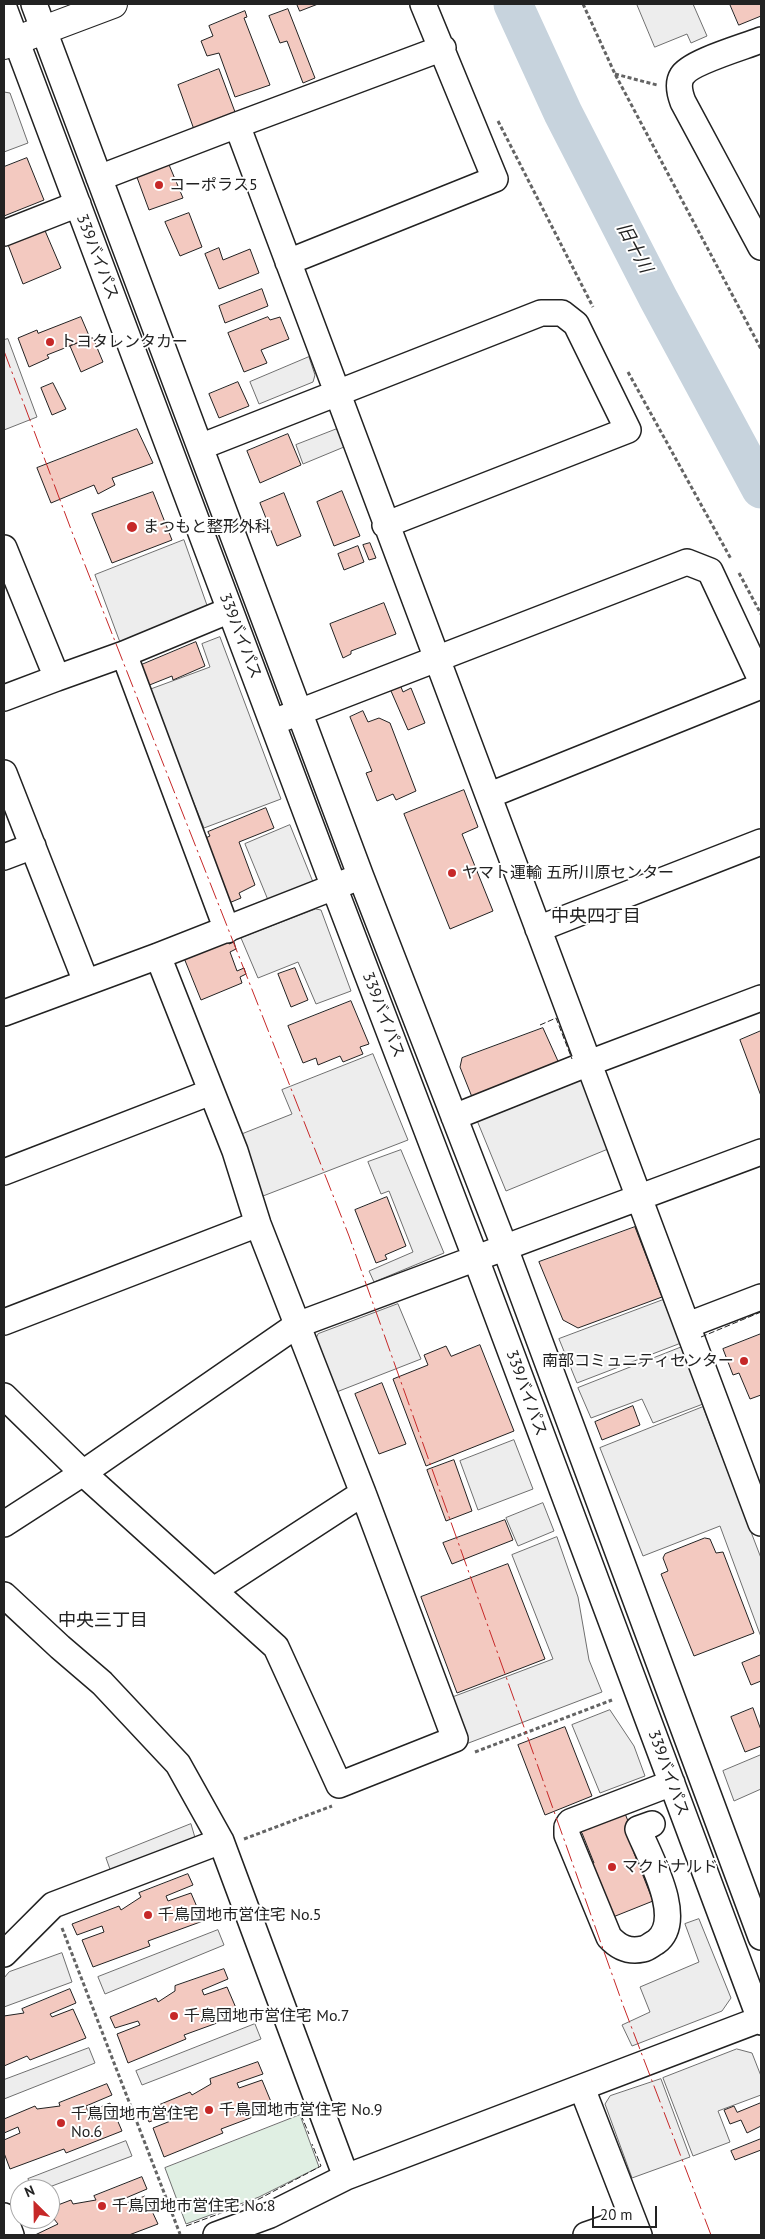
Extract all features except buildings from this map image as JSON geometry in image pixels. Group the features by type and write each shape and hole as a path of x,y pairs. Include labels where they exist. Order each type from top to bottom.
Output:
{"main road":[{"path":"10,42 113,4"}],"street":[{"path":"34,4 361,877 505,1248 761,1937"},
{"path":"288,262 495,179 443,48 423,4"},
{"name":"339バイパス","path":"4,8 10,42 78,204 761,2020"},
{"path":"761,40 690,67 681,77 679,91 683,102 761,247"},
{"path":"99,178 443,48"},
{"path":"237,125 338,393 385,525 490,795 538,929 761,1522"},
{"path":"4,233 78,204"},
{"path":"200,447 541,314 562,313 576,324 628,430 385,525"},
{"path":"4,548 57,678"},
{"path":"272,723 687,562 710,571 761,680"},
{"path":"4,698 124,654 230,610"},
{"path":"124,654 227,930"},
{"path":"490,795 761,686"},
{"path":"4,773 86,982"},
{"path":"538,929 761,842"},
{"path":"4,857 33,846"},
{"path":"4,1013 227,930 361,877"},
{"path":"4,1396 83,1473 276,1647 339,1785 455,1739 363,1493 258,1224 235,1151 210,1092 158,956"},
{"path":"454,1117 589,1063 761,998"},
{"path":"4,1172 210,1092"},
{"path":"4,1524 83,1473 297,1325 761,1152"},
{"path":"4,1322 258,1224"},
{"path":"688,1325 761,1297"},
{"path":"214,1590 363,1493"},
{"path":"4,1595 102,1683 178,1764 221,1841 346,2176"},
{"path":"652,1824 638,1829 667,1901 668,1924 662,1938 645,1949 628,1950 615,1943 609,1937 567,1835 566,1827 570,1822 672,1783"},
{"path":"4,1954 53,1905 221,1841"},
{"path":"216,2235 270,2215 346,2176 761,2020"},
{"path":"582,2088 636,2227 586,2235"},
{"path":"4,2216 11,2235"}],"path":[{"path":"583,4 615,74 761,349"},
{"path":"615,74 679,91"},
{"path":"498,119 595,309"},
{"path":"626,369 761,614"},
{"path":"59,1920 180,2234"}],"green space":[{"path":"300,2115 319,2167 259,2197 186,2224 165,2168"}],"shaded area":[{"path":"637,4 693,4 707,36 691,43 687,34 655,47"},
{"path":"4,92 10,93 28,143 4,152"},
{"path":"8,339 37,417 4,430 4,340"},
{"path":"309,357 315,375 313,382 259,404 250,382"},
{"path":"337,429 344,447 303,464 296,445"},
{"path":"184,540 209,611 121,645 95,575"},
{"path":"220,637 281,799 204,828 148,690 210,667 202,644"},
{"path":"290,825 313,882 268,900 245,844"},
{"path":"316,909 321,910 351,991 316,1004 298,962 258,978 241,938"},
{"path":"373,1054 408,1140 263,1196 239,1135 292,1114 282,1090"},
{"path":"580,1076 608,1149 506,1191 476,1118"},
{"path":"401,1150 444,1253 374,1282 369,1271 413,1252 389,1191 381,1194 368,1162"},
{"path":"663,1300 681,1343 577,1383 559,1339"},
{"path":"398,1304 421,1359 334,1393 314,1343 318,1334"},
{"path":"682,1347 703,1404 653,1423 642,1399 591,1418 578,1388"},
{"path":"703,1407 761,1558 761,1637 720,1526 643,1556 600,1448"},
{"path":"514,1440 533,1489 478,1510 460,1461"},
{"path":"543,1503 554,1531 518,1546 506,1518"},
{"path":"557,1537 578,1597 589,1660 602,1692 466,1744 447,1699 553,1659 512,1555"},
{"path":"610,1710 634,1746 645,1776 600,1793 572,1725"},
{"path":"761,1755 761,1789 734,1801 723,1771"},
{"path":"191,1824 196,1841 111,1872 106,1858"},
{"path":"699,1919 731,1998 722,2011 632,2046 622,2025 650,2012 640,1987 699,1962 685,1924"},
{"path":"218,1930 224,1945 105,1994 98,1977"},
{"path":"62,1953 72,1982 4,2007 4,1978 9,1972"},
{"path":"255,2024 261,2039 142,2085 136,2071"},
{"path":"89,2048 95,2063 4,2099 4,2080"},
{"path":"737,2049 752,2053 761,2076 761,2095 718,2111 730,2142 693,2156 663,2078"},
{"path":"661,2079 690,2157 632,2178 605,2104 610,2096"},
{"path":"126,2141 132,2156 60,2183 60,2179 28,2179"}],"waterway":[{"name":"旧十川","path":"513,4 563,113 658,298 761,489"}],"fence":[{"path":"540,1025 556,1018 572,1059"},
{"path":"701,1337 761,1312"},
{"path":"301,2115 309,2134"},
{"path":"186,2226 259,2199 321,2166 312,2144"}],"power":[{"path":"4,351 72,532 349,1236 623,2005 711,2235"}],"place":[{"name":"コーポラス5","path":"159,185"},
{"name":"トヨタレンタカー","path":"50,342"},
{"name":"まつもと整形外科","path":"132,527"},
{"name":"ヤマト運輸 五所川原センター","path":"452,873"},
{"name":"南部コミュニティセンター","path":"744,1361"},
{"name":"マクドナルド","path":"612,1867"},
{"name":"千鳥団地市営住宅 No.5","path":"148,1915"},
{"name":"千鳥団地市営住宅 Mo.7","path":"174,2016"},
{"name":"千鳥団地市営住宅 No.9","path":"209,2110"},
{"name":"千鳥団地市営住宅 No.6","path":"61,2123"},
{"name":"千鳥団地市営住宅 No.8","path":"102,2206"}],"district":[{"name":"中央四丁目","path":"596,917"},
{"name":"中央三丁目","path":"103,1621"}]}
